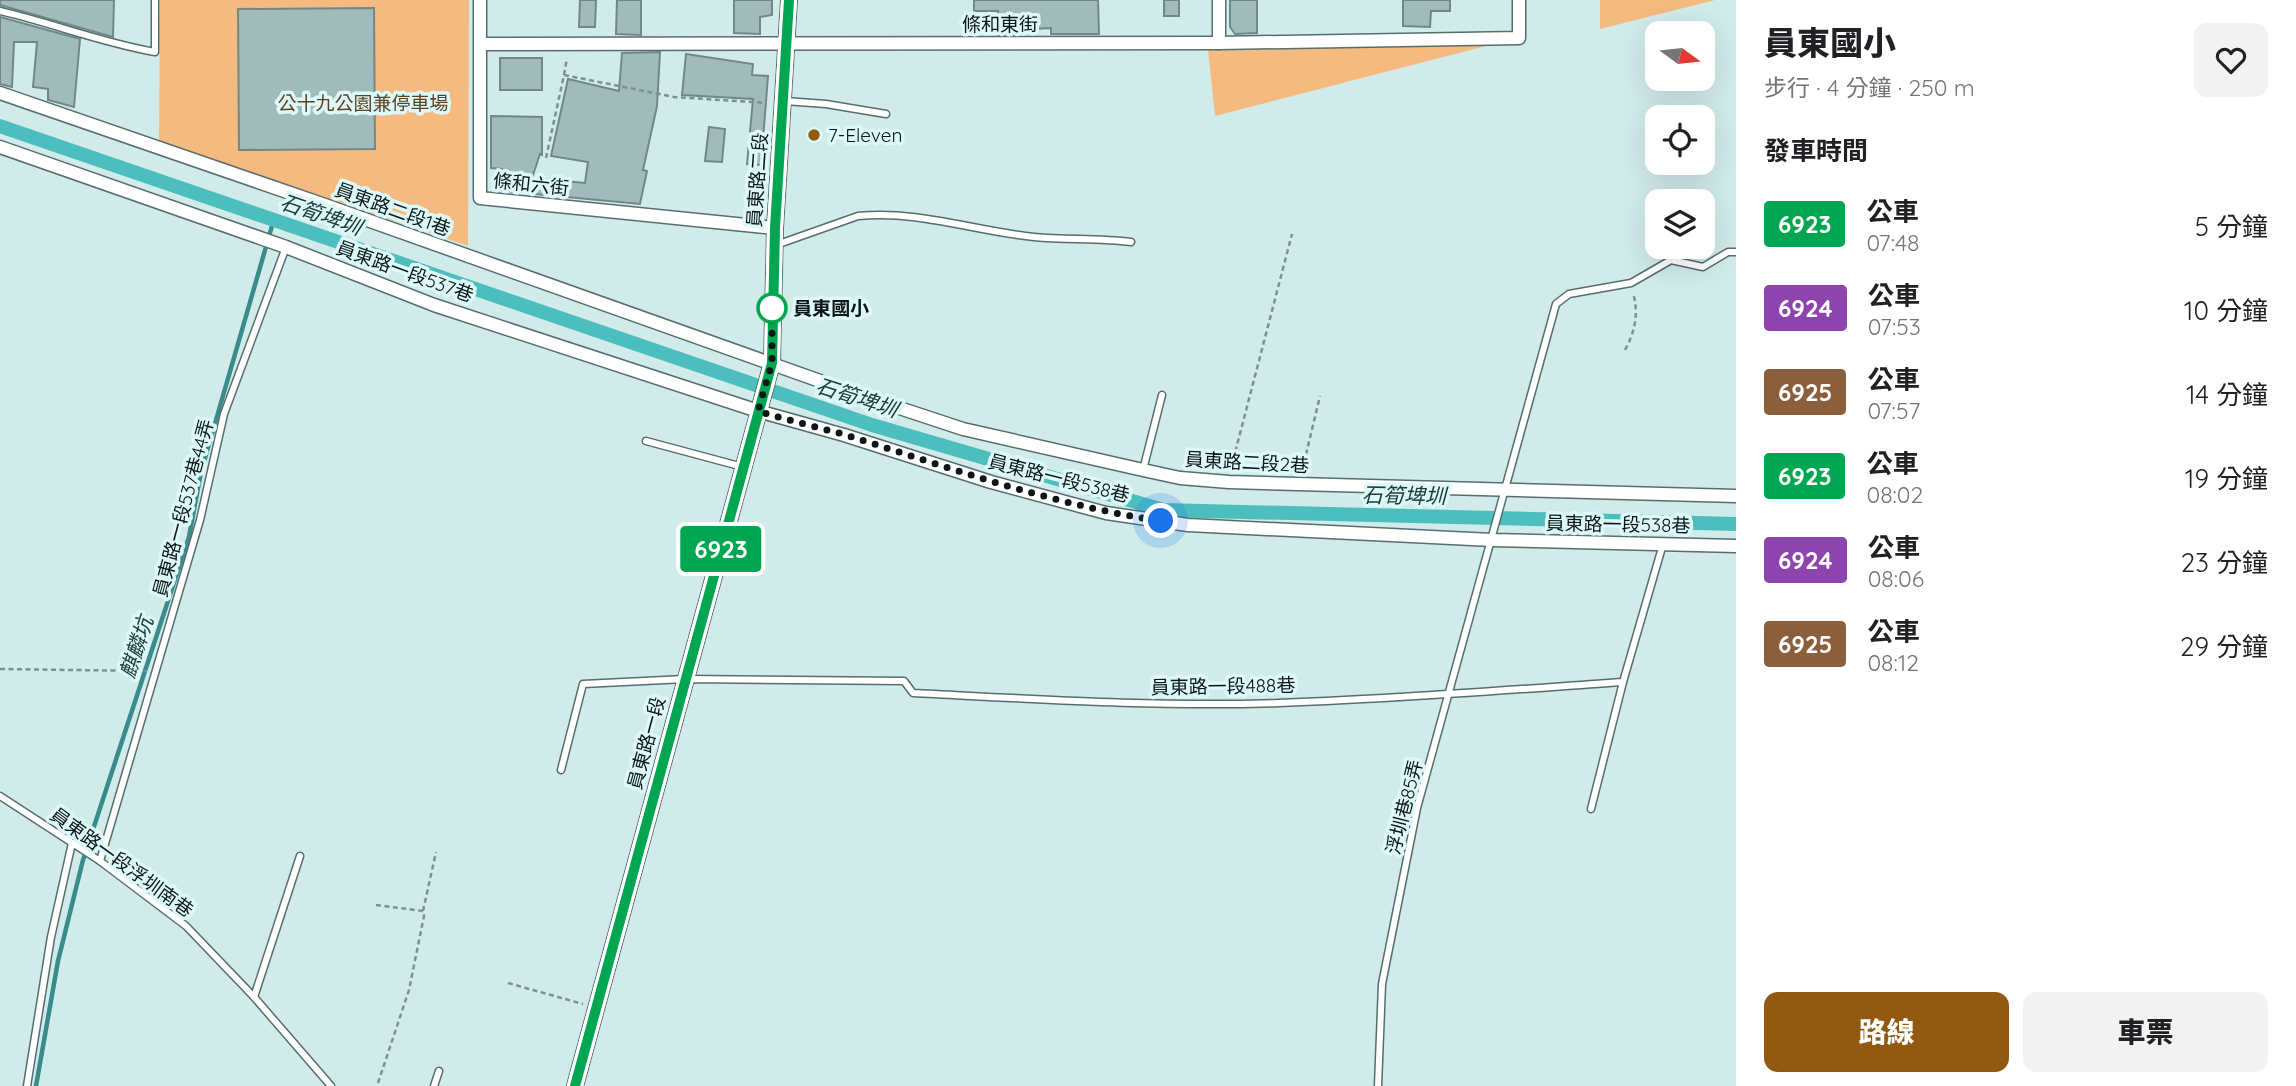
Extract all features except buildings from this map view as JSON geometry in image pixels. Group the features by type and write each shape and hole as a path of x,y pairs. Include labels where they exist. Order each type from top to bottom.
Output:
{"main road":[{"name":"員東路二段","path":"758,411 772,363 774,245 789,0"},
{"name":"員東路一段","path":"575,1086 758,411"}],"street":[{"name":"條和六街","path":"480,0 481,198 775,228"},
{"path":"1219,0 1219,43"},
{"name":"條和東街","path":"482,44 1219,43 1519,38 1519,0"},
{"name":"員東路二段1巷","path":"0,93 772,363"},
{"name":"員東路一段537巷","path":"0,147 286,247 434,305 758,411"},
{"name":"員東路二段2巷","path":"772,363 963,429 1180,478 1298,485 1736,496"},
{"name":"員東路一段538巷","path":"758,411 844,435 991,482 1106,513 1188,526 1492,540 1736,546"}],"lane":[{"path":"0,11 44,21 122,47 155,52 155,0"},
{"path":"783,101 826,104 886,114"},
{"path":"774,245 858,216 869,215 920,217 1034,237 1131,242"},
{"name":"員東路一段537巷44弄","path":"100,861 200,520 224,414 286,247"},
{"name":"浮圳巷85弄","path":"1378,1086 1382,984 1417,808 1556,304 1569,294 1630,283 1671,260 1703,267 1728,253 1736,252"},
{"path":"1143,470 1162,395"},
{"path":"646,441 743,467"},
{"path":"1591,809 1623,682 1663,544"},
{"path":"561,770 583,684 685,679"},
{"name":"員東路一段488巷","path":"685,679 904,681 913,693 1117,703 1277,703 1623,682"},
{"name":"員東路一段浮圳南巷","path":"0,796 100,861 186,926 254,997 331,1086"},
{"path":"27,1086 51,937 72,843"},
{"path":"254,997 300,856"},
{"path":"435,1086 439,1071"}],"path":[{"path":"546,158 570,44"},
{"path":"564,75 674,97 771,103 783,101"},
{"path":"1229,482 1292,234"},
{"path":"1625,350 1637,314 1630,283"},
{"path":"1298,485 1320,396"},
{"path":"0,669 155,671"},
{"path":"377,1086 409,990 436,852"},
{"path":"376,905 423,911"},
{"path":"508,983 596,1007"}],"green space":[{"name":"公十九公園兼停車場","path":"160,0 469,0 468,246 159,141"},
{"path":"1600,0 1715,0 1600,29"},
{"path":"1509,40 1215,116 1208,49"}],"waterway":[{"name":"石筍埤圳","path":"0,126 872,425 1163,510 1736,524"},
{"name":"麒麟坑","path":"36,1086 58,961 83,860 189,537 201,472 274,219"}],"bus line":[{"name":"6923","path":"575,1086 772,363 775,228 789,0"}],"place":[{"name":"7-Eleven","path":"814,135"},
{"name":"員東國小","path":"772,308"}],"route":[{"path":"772,308 772,363 758,411 844,435 991,482 1106,513 1161,521"}]}
